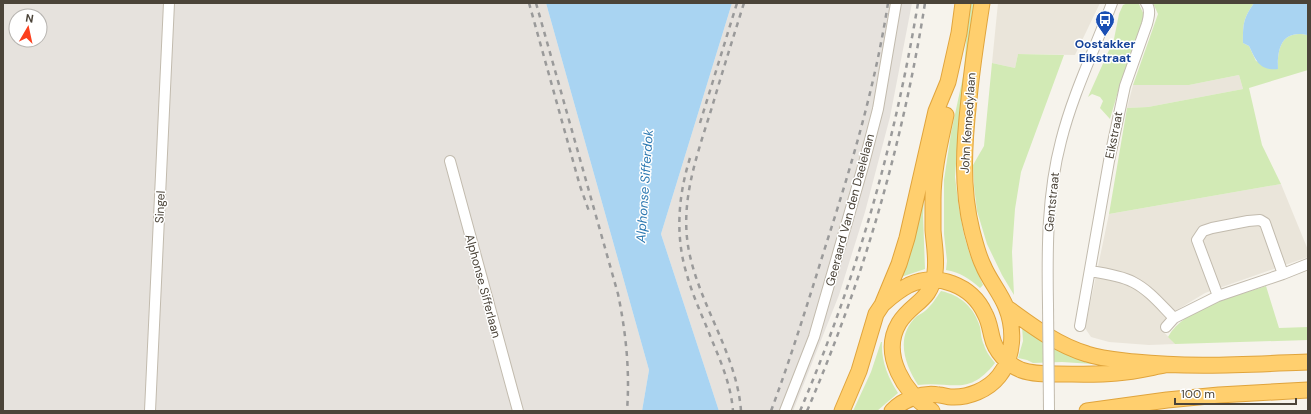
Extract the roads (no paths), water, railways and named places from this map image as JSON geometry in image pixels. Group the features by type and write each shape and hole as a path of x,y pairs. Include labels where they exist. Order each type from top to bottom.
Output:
{"highway":[{"name":"John Kennedylaan","path":"842,411 859,371 876,314 882,305 899,264 907,238 936,111 948,82 963,3"},
{"name":"John Kennedylaan","path":"892,411 914,397 926,394 938,394 951,397 974,393 986,387 998,378 1008,362 1012,336 1006,307 982,265 967,207 964,178 966,125 982,3"},
{"path":"932,411 914,397 902,382 893,358 892,347 899,323 906,313 920,302 930,291 934,280 936,260 933,229 934,179 946,115 948,82"},
{"name":"John Kennedylaan","path":"882,305 898,291 922,281 934,280 962,288 971,293 979,302 986,314 995,347 1000,354 1008,362 1031,373 1118,373 1165,365"},
{"name":"John Kennedylaan","path":"1006,307 1056,341 1088,355 1165,365"},
{"path":"1165,365 1230,365 1308,362"},
{"path":"1087,411 1167,400 1219,395 1308,390"}],"street":[{"name":"Singel","path":"150,411 169,3"},
{"name":"Geeraard Van den Daelelaan","path":"786,411 814,337 864,163 878,109 896,3"},
{"name":"Gentstraat","path":"1049,411 1048,232 1050,199 1059,148 1071,108 1112,3"},
{"name":"Eikstraat","path":"1080,326 1112,148 1125,86 1149,15 1148,6 1146,3"},
{"name":"Alphonse Sifferlaan","path":"450,161 518,411"},
{"path":"1218,296 1197,240 1203,231 1248,221 1260,220 1265,223 1283,274"},
{"path":"1166,327 1174,318 1218,296 1308,264"},
{"path":"1090,271 1132,281 1148,292 1174,318"}],"water":[{"name":"Alphonse Sifferdok","path":"546,3 732,3 661,234 719,411 642,411 649,370"},
{"path":"1254,3 1308,3 1308,35 1292,35 1283,42 1280,47 1278,69 1266,68 1259,64 1249,46 1243,43 1244,22"}],"railway":[{"path":"529,3 580,186 590,214"},
{"path":"536,3 618,294 627,352 627,411"},
{"path":"700,123 737,3"},
{"path":"741,411 733,371 695,276 687,237 686,218 695,162 744,3"},
{"path":"771,411 802,322 856,147 871,90 888,3"},
{"path":"800,411 839,312 871,210 898,107 918,3"},
{"path":"807,411 846,312 879,211 905,108 925,3"},
{"path":"690,158 683,187 680,216 683,261 692,291 725,374 733,411"}],"place":[{"name":"Oostakker Eikstraat","path":"1105,37"}]}
